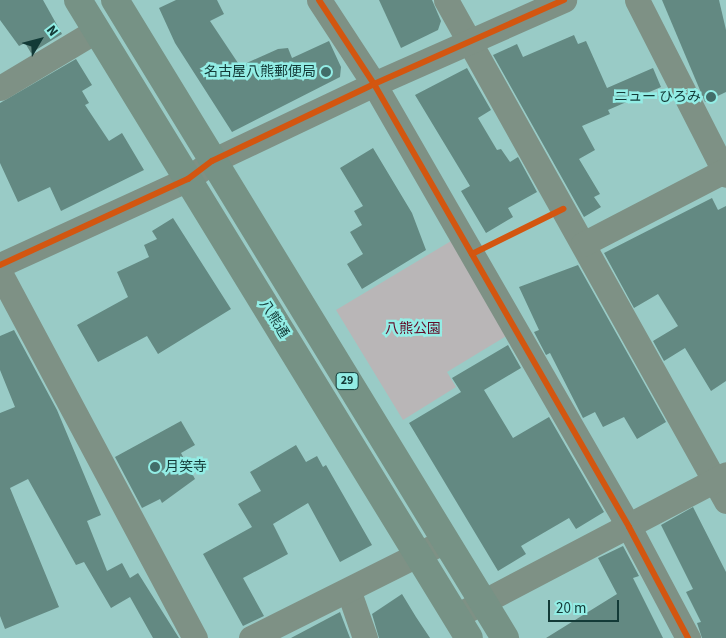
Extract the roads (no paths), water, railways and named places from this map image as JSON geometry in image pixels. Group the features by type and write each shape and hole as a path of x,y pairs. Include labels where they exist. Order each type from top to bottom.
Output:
{"main road":[{"name":"八熊通","path":"78,0 462,627"},
{"name":"29","path":"116,0 505,638"}],"street":[{"path":"319,0 374,84 629,527 688,638"},
{"path":"446,0 563,209 722,485 629,527 483,602 462,627"},
{"path":"0,265 188,179 212,160 469,40 564,0"},
{"path":"583,244 725,172 637,0"},
{"path":"0,88 97,30"},
{"path":"0,273 195,638"},
{"path":"251,638 420,557 445,541"},
{"path":"349,592 365,638"}],"place":[{"name":"名古屋八熊郵便局","path":"326,72"},
{"name":"ニュー ひろみ","path":"711,97"},
{"name":"月笑寺","path":"155,467"}],"park label":[{"name":"八熊公園","path":"413,329"}]}
